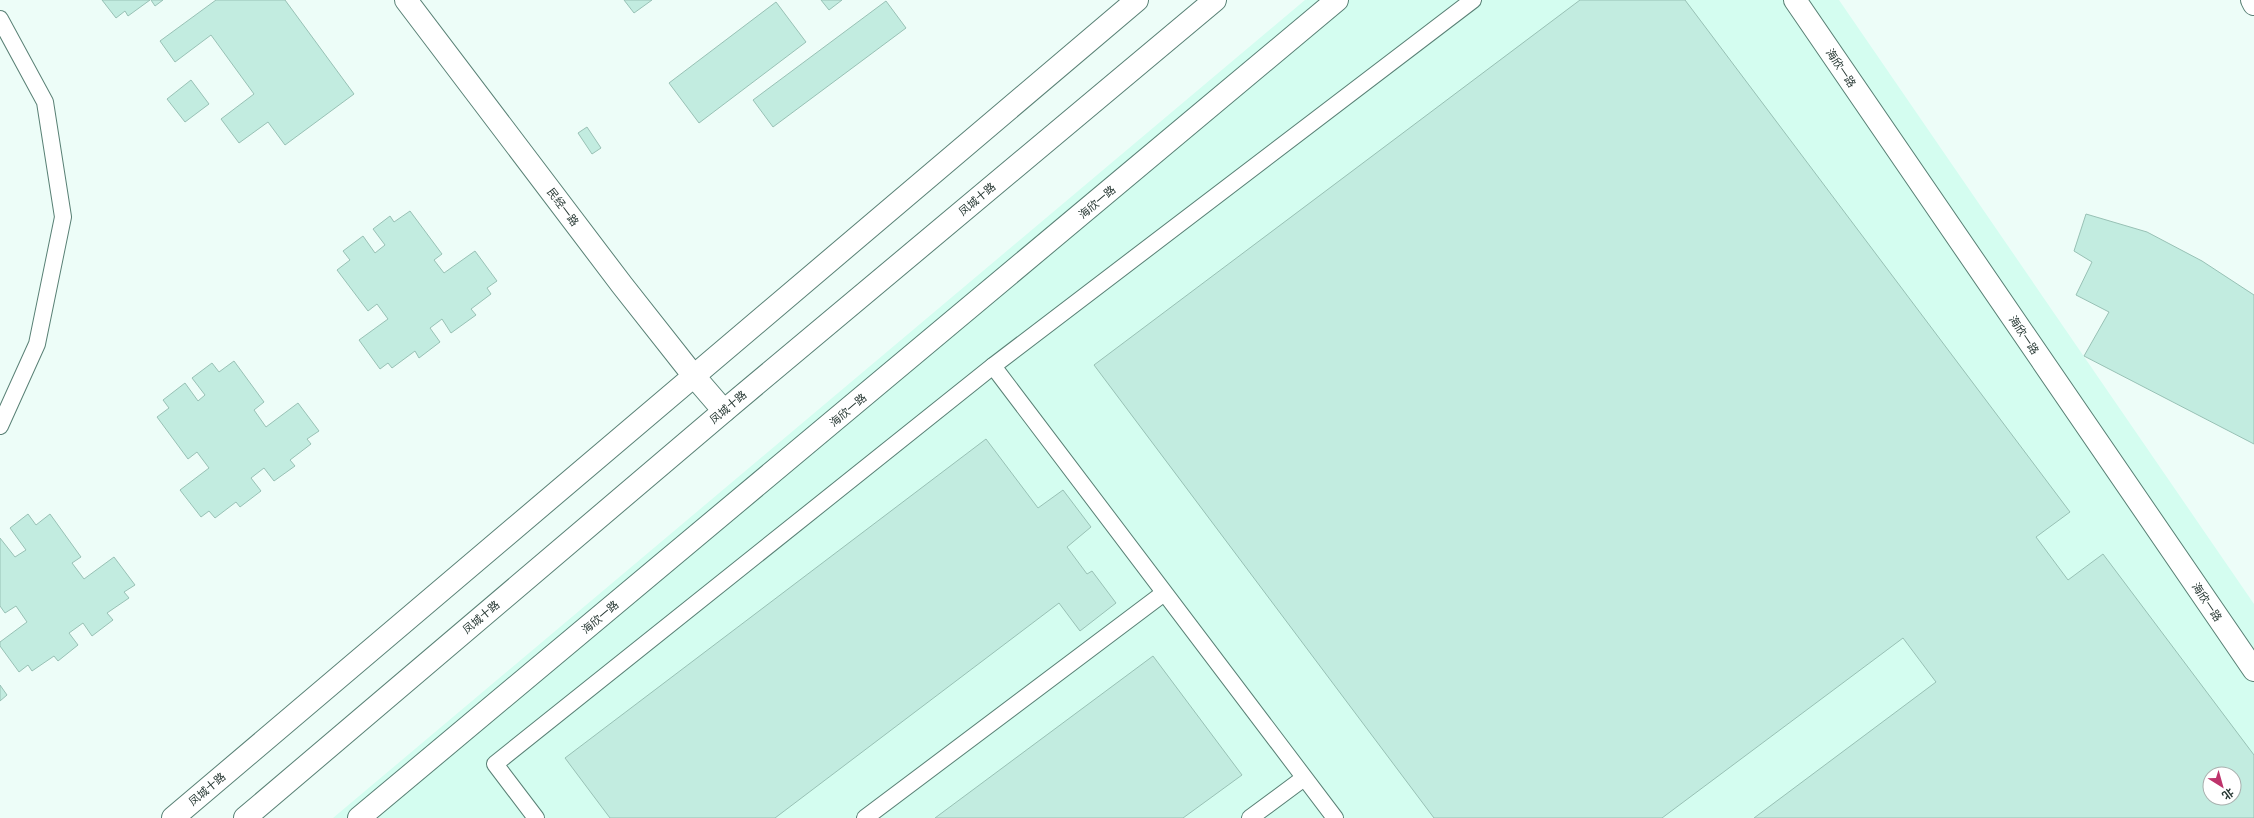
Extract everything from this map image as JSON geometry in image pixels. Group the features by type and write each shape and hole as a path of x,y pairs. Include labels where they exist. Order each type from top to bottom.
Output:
{"main road":[{"name":"民经一路","path":"406,0 693,375 724,411"},
{"name":"凤城十路","path":"173,818 693,375 1137,0"},
{"name":"凤城十路","path":"245,818 724,411 1215,0"},
{"name":"海欣一路","path":"359,818 1337,0"},
{"name":"海欣一路","path":"1795,0 2254,670"},
{"path":"2252,0 2254,4"}],"lane":[{"path":"536,818 495,764 993,366 1473,0"},
{"path":"0,19 45,102 63,217 37,344 0,426"},
{"path":"993,366 1335,818"},
{"path":"864,818 1164,593"},
{"path":"1250,818 1304,778"}],"shaded area":[{"path":"1305,0 1839,0 2254,604 2254,818 333,818"}],"building":[{"path":"102,0 150,0 128,16 125,11 116,18"},
{"path":"151,0 163,0 155,6"},
{"path":"216,0 285,0 354,94 285,145 268,122 239,143 221,119 254,94 211,35 175,62 160,41"},
{"path":"624,0 652,0 634,13"},
{"path":"821,0 842,0 829,10"},
{"path":"1580,0 1685,0 2070,512 2036,537 2068,580 2103,554 2254,755 2254,818 1754,818 1936,682 1903,638 1662,818 1434,818 1094,365"},
{"path":"886,1 906,28 773,127 753,100"},
{"path":"776,2 806,42 699,123 669,83"},
{"path":"191,80 209,104 185,122 167,99"},
{"path":"587,127 601,148 592,154 578,133"},
{"path":"410,211 442,254 434,260 444,273 475,251 497,281 487,288 491,294 471,309 476,315 451,333 442,319 430,328 440,342 419,358 415,351 392,368 388,363 380,369 359,340 388,319 377,304 368,311 337,270 350,260 343,251 363,236 375,253 385,245 373,229 390,216 394,222"},
{"path":"2086,214 2147,232 2202,261 2254,295 2254,444 2084,356 2109,312 2076,295 2092,262 2074,251"},
{"path":"234,361 264,402 254,410 266,427 298,403 319,431 307,439 311,444 290,460 295,466 274,481 264,468 251,478 261,491 240,507 236,502 215,518 209,511 201,517 180,490 209,468 197,452 188,459 157,417 169,408 163,400 185,383 198,401 205,395 192,378 212,363 219,372"},
{"path":"986,439 1038,508 1063,490 1091,527 1067,547 1087,574 1092,571 1116,603 1080,631 1059,603 775,818 610,818 565,758"},
{"path":"28,514 36,525 50,514 81,557 72,563 84,579 114,557 135,585 124,592 129,598 107,613 113,620 92,636 83,623 69,633 78,645 58,661 54,656 32,671 28,665 19,672 0,646 0,642 27,622 16,606 5,613 0,606 0,538 15,557 26,550 10,528"},
{"path":"1153,656 1242,775 1183,818 935,818"},
{"path":"0,685 7,695 0,701"}]}
